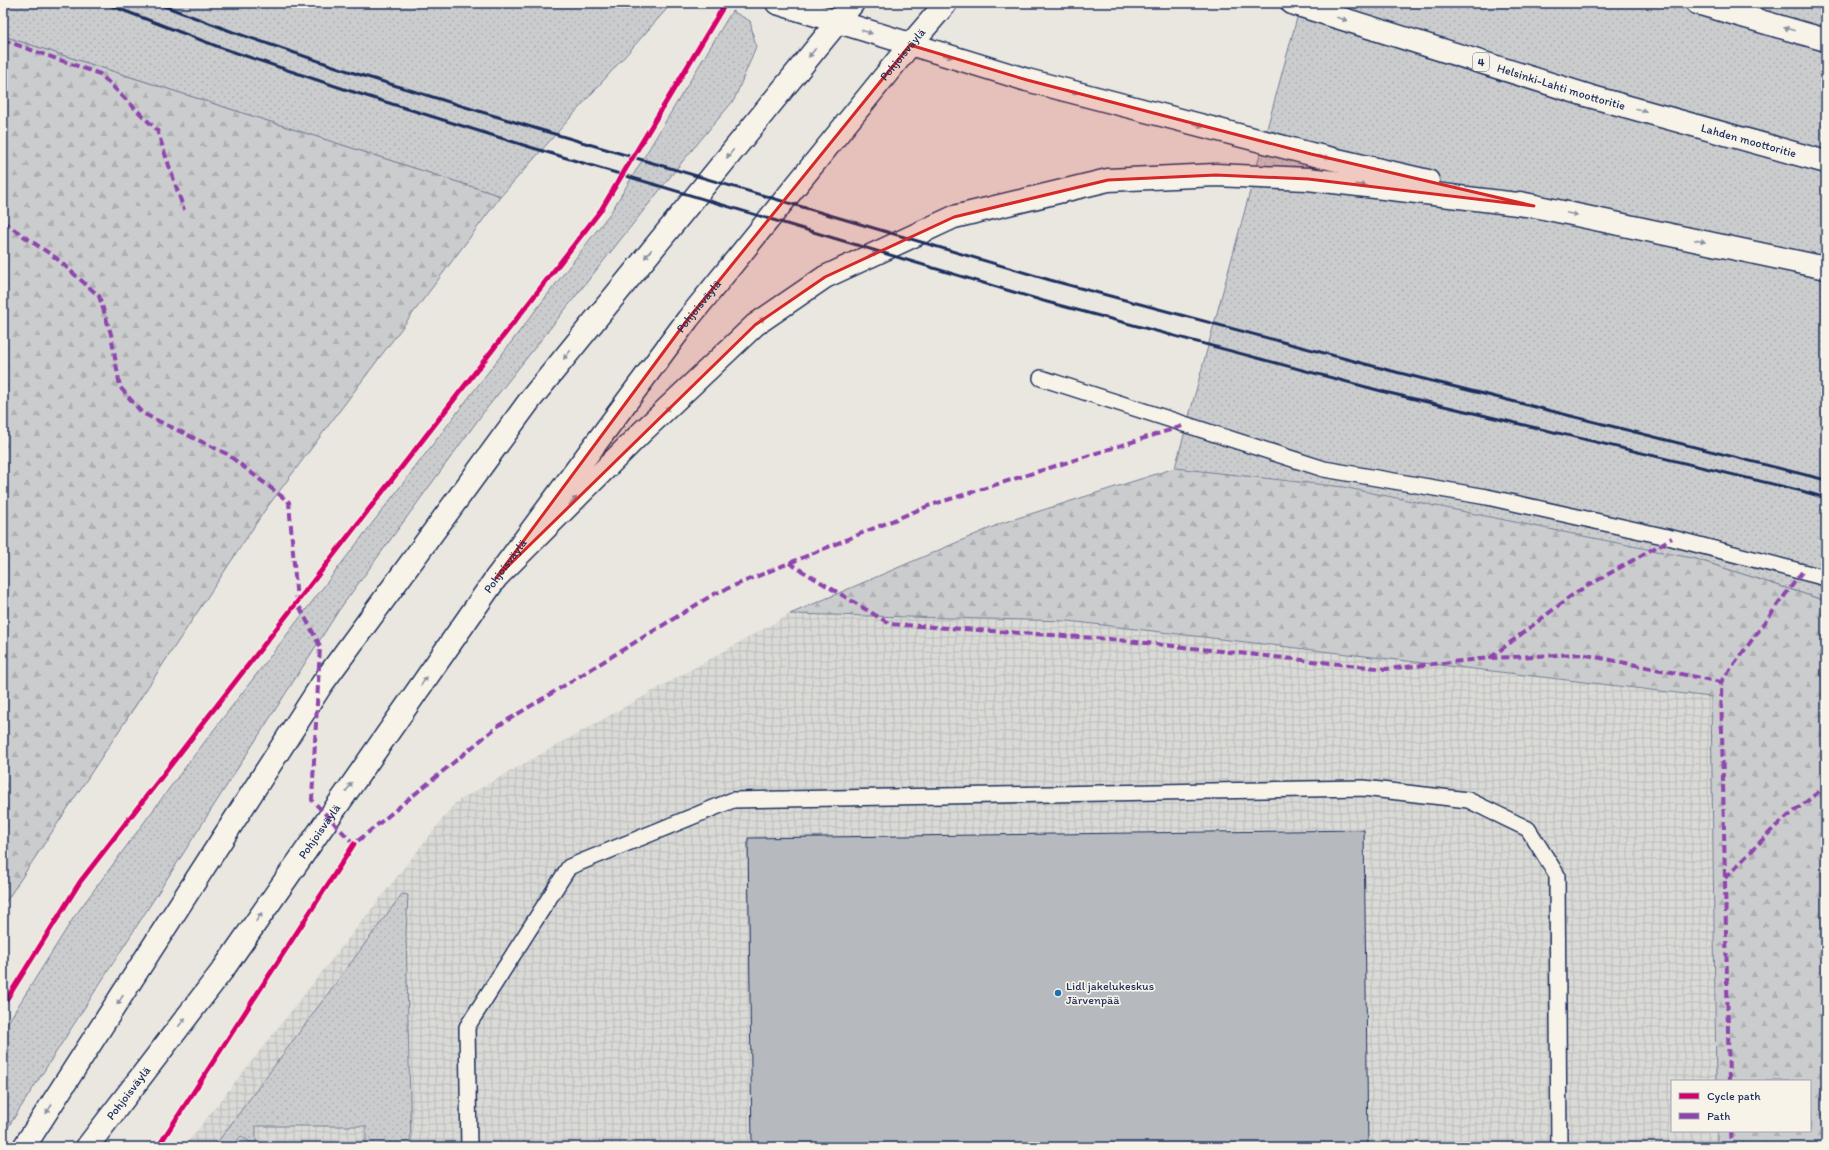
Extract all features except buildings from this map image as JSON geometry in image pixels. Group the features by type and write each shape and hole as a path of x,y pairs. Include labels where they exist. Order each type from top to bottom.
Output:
{"main road":[{"path":"777,3 1027,80 1311,154 1534,206 1826,268"},
{"path":"24,1147 322,684 530,400 854,3"},
{"name":"Pohjoisväylä","path":"87,1147 222,971 496,578 688,319 910,45 946,3"},
{"name":"Helsinki-Lahti moottoritie","path":"1292,3 1589,96 1672,119"},
{"path":"1697,3 1826,40"},
{"name":"Lahden moottoritie","path":"1672,119 1826,162"},
{"path":"496,578 642,432 755,325 825,277 954,217 1108,180 1216,175 1308,179 1534,206"}],"lane":[{"path":"1041,378 1324,470 1488,497 1672,538 1826,578"},
{"path":"469,1147 467,1027 569,867 733,800 1363,788 1468,800 1528,830 1557,875 1559,1147"}],"highlighted area":[{"path":"910,45 1027,80 1311,154 1534,206 1308,179 1216,175 1108,180 954,217 825,277 755,325 496,578 688,319"}],"shaded area":[{"path":"790,614 1068,621 1711,697 1716,1080 1671,1080 1671,1132 1717,1132 1717,1147 184,1147 456,802"}],"green space":[{"path":"3,3 672,3 501,196 3,36"},
{"path":"1301,3 1826,3 1826,601 1696,559 1175,468"},
{"path":"732,11 750,21 756,47 734,100 682,162 483,413 339,610 3,1135 3,1030 74,917 177,778 611,212"},
{"path":"3,36 501,196 265,510 3,906"},
{"path":"1175,468 1343,487 1696,559 1826,601 1826,1147 1717,1147 1717,1132 1811,1132 1811,1080 1716,1080 1711,697 1068,621 790,614 1002,523"},
{"path":"402,894 408,895 406,933 411,1147 366,1147 366,1126 256,1126 256,1146 241,1136 232,1147 214,1147"}],"railway":[{"path":"104,3 219,47 344,89 533,148 1047,302 1385,392 1826,498"},
{"path":"156,3 233,32 351,72 541,130 1050,280 1388,370 1826,480"}],"marked path":[{"path":"3,40 100,74 157,130 184,210"},
{"path":"3,222 56,258 99,296 111,334 120,387 142,413 227,454 289,502 297,602 320,646 312,800 354,844 498,726 714,594 928,506 1186,425"},
{"path":"1490,658 1575,593 1672,538"},
{"path":"789,563 890,624 1109,639 1386,669 1490,658 1581,654 1721,682"},
{"path":"1729,1080 1721,682 1802,572"},
{"path":"1725,878 1776,826 1826,786"},
{"path":"1730,1132 1731,1147"}],"cycle path":[{"path":"3,1005 80,882 601,210 727,3"},
{"path":"158,1147 354,844"}],"place":[{"name":"Lidl jakelukeskus Järvenpää","path":"1058,993"}]}
